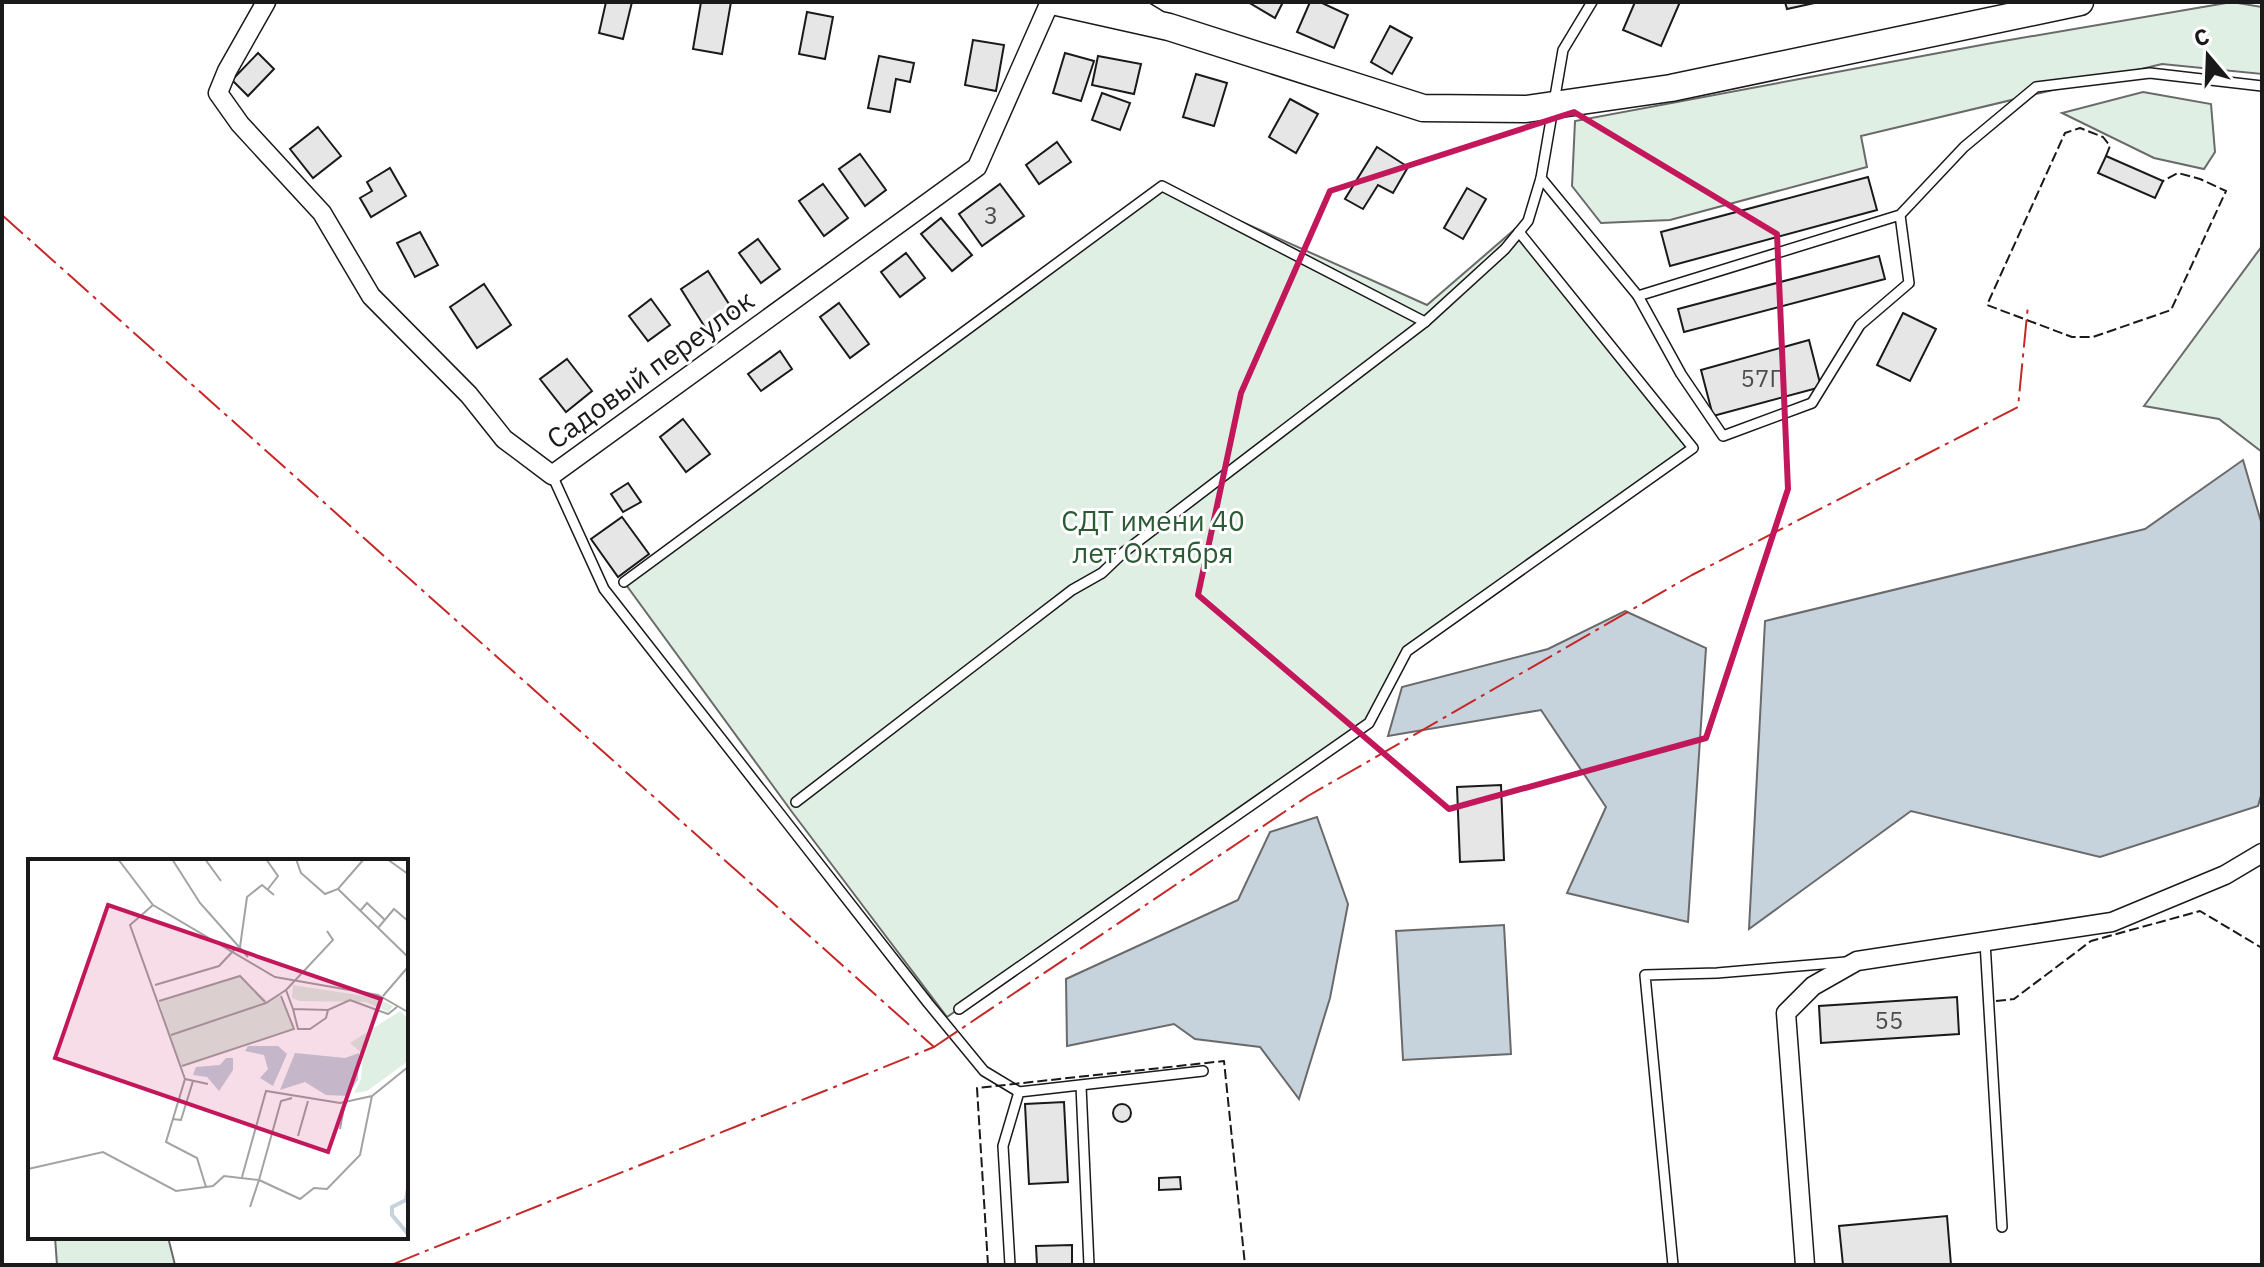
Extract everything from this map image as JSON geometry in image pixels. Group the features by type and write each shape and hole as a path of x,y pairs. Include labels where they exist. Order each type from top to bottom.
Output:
{"main road":[{"path":"1059,2 1169,27 1423,108 1526,109 1671,88 2080,2"}],"street":[{"name":"Садовый переулок","path":"266,2 218,93 240,124 322,213 371,296 469,395 504,439 552,475 977,167 1050,2"},
{"path":"1129,2 1169,27"},
{"path":"1805,1265 1786,1013 1813,986 1857,961 2112,922 2225,875 2262,853"}],"lane":[{"path":"796,802 1072,590 1102,573 1124,552 1425,322 1505,249 1528,221 1541,178 1563,50 1592,2"},
{"path":"1638,296 1900,215 1964,147 2036,87 2150,73 2262,86"},
{"path":"1541,178 1638,296 1681,374 1723,436 1812,403 1860,325 1909,283 1900,215"},
{"path":"624,582 1162,186 1425,322"},
{"path":"959,1009 1369,723 1407,651 1693,448 1519,232"},
{"path":"552,475 604,589 984,1071 1019,1092 1203,1071"},
{"path":"1985,942 2002,1227"},
{"path":"1673,1265 1645,975 1717,973 1857,961"},
{"path":"1081,1086 1089,1265"},
{"path":"1010,1265 1003,1146 1019,1092"}],"highlighted area":[{"path":"1574,112 1777,234 1788,489 1706,738 1449,809 1198,595 1241,393 1330,191"}],"green space":[{"path":"2232,2 2262,7 2262,74 2162,64 1861,136 1867,167 1670,220 1601,223 1572,186 1575,121 1992,43"},
{"path":"2143,92 2211,104 2215,152 2204,169 2154,158 2062,113"},
{"name":"СДТ имени 40 лет Октября","path":"1162,186 1427,305 1514,230 1693,448 1407,651 1369,723 947,1017 624,582"},
{"path":"2262,246 2262,452 2219,419 2144,406"},
{"path":"55,1239 168,1239 175,1265 57,1265"}],"shaded area":[{"path":"2243,460 2262,525 2262,792 2258,806 2100,857 1911,811 1749,929 1765,621 2145,529"},
{"path":"1625,611 1706,648 1688,922 1567,893 1606,807 1541,710 1388,736 1402,687 1548,649"},
{"path":"1317,817 1348,904 1330,998 1299,1099 1260,1047 1195,1039 1174,1024 1067,1046 1066,979 1238,900 1270,832"},
{"path":"1504,925 1511,1054 1403,1060 1396,931"}],"building":[{"path":"606,2 632,2 623,39 599,33"},
{"path":"701,2 731,2 722,54 693,49"},
{"path":"1248,2 1283,2 1275,18"},
{"path":"1310,2 1320,2 1348,15 1334,48 1297,32"},
{"path":"1635,2 1680,2 1661,46 1623,30"},
{"path":"1785,2 1819,2 1787,9"},
{"path":"807,12 833,17 825,59 799,54"},
{"path":"1390,26 1412,38 1392,74 1371,62"},
{"path":"973,40 1004,45 996,91 965,85"},
{"path":"258,53 274,69 248,96 232,80"},
{"path":"1065,53 1094,61 1081,101 1053,93"},
{"path":"879,56 914,63 910,82 896,79 890,112 868,108"},
{"path":"1098,56 1141,64 1134,94 1092,85"},
{"path":"1196,74 1227,83 1214,126 1183,117"},
{"path":"1102,93 1130,103 1120,130 1092,120"},
{"path":"1290,99 1318,114 1296,153 1269,137"},
{"path":"318,127 341,156 313,178 290,149"},
{"path":"1057,142 1071,162 1039,184 1026,165"},
{"path":"1377,147 1408,167 1393,193 1378,185 1363,209 1345,199"},
{"path":"860,154 886,190 865,206 839,169"},
{"path":"2106,156 2163,181 2155,198 2098,173"},
{"path":"390,168 406,196 371,217 360,198 372,191 367,182"},
{"path":"1868,177 1877,210 1670,266 1661,232"},
{"path":"823,184 848,218 824,236 799,201"},
{"path":"1000,184 1024,216 982,246 959,214"},
{"path":"1467,188 1486,199 1463,239 1444,228"},
{"path":"941,218 972,255 952,271 921,234"},
{"path":"420,232 438,265 415,277 397,243"},
{"path":"758,239 780,269 761,283 739,253"},
{"path":"906,253 925,278 900,297 881,272"},
{"path":"1879,256 1885,279 1684,332 1678,309"},
{"path":"708,271 734,312 706,329 681,289"},
{"path":"484,284 511,325 477,348 450,307"},
{"path":"651,299 670,325 648,341 629,316"},
{"path":"839,303 869,344 850,358 820,317"},
{"path":"1903,313 1936,329 1910,381 1877,365"},
{"path":"1809,340 1821,387 1713,416 1701,370"},
{"path":"780,351 792,369 761,391 748,374"},
{"path":"567,359 592,391 566,412 540,379"},
{"path":"683,419 710,454 686,472 660,437"},
{"path":"628,483 641,502 623,512 611,494"},
{"path":"622,517 649,554 618,577 591,539"},
{"path":"1501,785 1504,860 1460,862 1457,787"},
{"path":"1957,997 1959,1034 1821,1043 1819,1006"},
{"path":"1064,1102 1068,1182 1029,1184 1025,1104"},
{"path":"1118,1104 1126,1104 1131,1113 1129,1120 1118,1122 1113,1117 1113,1109"},
{"path":"1180,1177 1181,1189 1159,1190 1159,1178"},
{"path":"1947,1216 1951,1265 1843,1265 1839,1226"},
{"path":"1072,1245 1072,1265 1037,1265 1036,1246"}],"fence":[{"path":"2106,156 2110,146 2103,137 2080,128 2065,133 1987,305 2072,337 2093,337 2171,310 2226,191 2178,173 2163,181"},
{"path":"1996,1001 2014,999 2091,941 2200,911 2262,948"},
{"path":"988,1265 977,1088 1224,1061 1245,1265"}],"power":[{"path":"2,215 934,1047 391,1265"},
{"path":"934,1047 1308,796 1692,575 2018,407 2028,305"}]}
